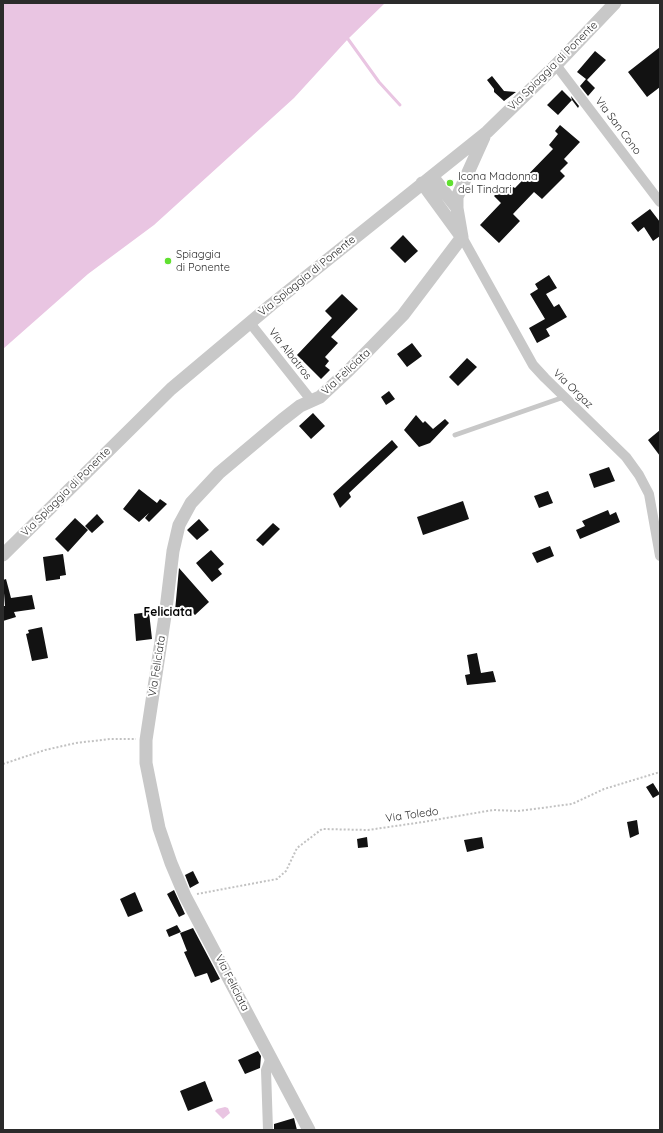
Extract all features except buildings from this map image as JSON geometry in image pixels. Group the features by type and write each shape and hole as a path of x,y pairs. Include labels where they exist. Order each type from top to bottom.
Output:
{"street":[{"name":"Via Spiaggia di Ponente","path":"3,555 171,389 427,179 487,132 556,65 615,3"},
{"name":"Via San Cono","path":"556,65 660,202"},
{"path":"462,237 457,208 457,197 460,187 487,132"},
{"path":"427,179 457,208"},
{"path":"427,179 462,237"},
{"name":"Via Orgaz","path":"462,237 533,364 564,397 626,457 639,475 649,494 660,556"},
{"name":"Via Feliciata","path":"309,1130 270,1060 226,970 185,896 170,863 159,828 146,763 146,740 166,609 173,551 179,525 191,503 219,473 300,406 320,397 349,370 403,316 462,237"},
{"name":"Via Albatros","path":"250,323 311,400"},
{"path":"268,1130 266,1070 270,1060"}],"lane":[{"path":"455,436 564,397"}],"path":[{"path":"3,764 45,750 76,743 110,739 146,740"},
{"name":"Via Toledo","path":"185,896 277,878 286,871 297,848 322,829 368,830 493,810 518,811 572,804 604,789 660,772"}],"shaded area":[{"path":"3,3 385,3 348,39 294,98 154,225 88,274 3,349"},
{"path":"225,1107 228,1108 230,1113 223,1119 215,1111"}],"waterway":[{"path":"348,39 379,82 400,105"}],"place":[{"name":"Icona Madonna del Tindari","path":"450,183"},
{"name":"Spiaggia di Ponente","path":"168,261"}],"district":[{"name":"Feliciata","path":"168,612"}]}
